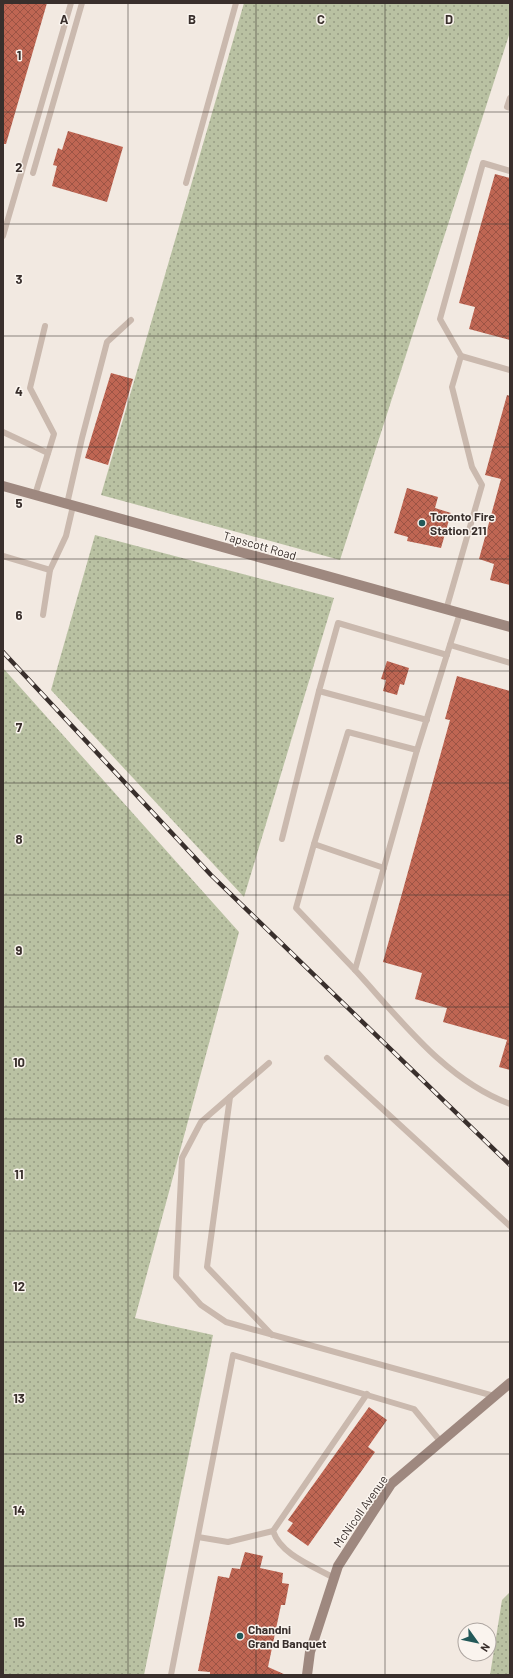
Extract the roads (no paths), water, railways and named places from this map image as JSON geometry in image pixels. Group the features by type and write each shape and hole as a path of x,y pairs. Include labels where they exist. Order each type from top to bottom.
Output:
{"street":[{"name":"Tapscott Road","path":"3,486 510,628"},
{"name":"McNicoll Avenue","path":"307,1675 310,1652 338,1566 391,1484 510,1383"}],"lane":[{"path":"3,236 71,3"},
{"path":"33,173 82,3"},
{"path":"186,183 236,3"},
{"path":"510,98 507,107 510,108"},
{"path":"510,171 483,163 440,319 461,356 510,370"},
{"path":"43,615 50,570 66,536 82,438 106,342 131,320"},
{"path":"35,495 54,434 30,388 45,326"},
{"path":"446,610 482,485 472,467 452,387 461,356"},
{"path":"3,432 48,453"},
{"path":"3,556 50,570"},
{"path":"355,970 418,750 460,613"},
{"path":"282,839 319,691 338,623 447,655"},
{"path":"450,645 510,663"},
{"path":"319,691 427,720"},
{"path":"418,750 348,732 296,908 434,1056 470,1083 510,1104"},
{"path":"314,844 384,868"},
{"path":"327,1058 510,1226"},
{"path":"269,1063 201,1122 182,1158 176,1277 201,1305 226,1322 272,1336 494,1396"},
{"path":"230,1097 207,1267 272,1336"},
{"path":"171,1675 233,1355 414,1408 441,1442"},
{"path":"198,1537 228,1542 273,1531 367,1394"},
{"path":"273,1531 277,1542 285,1549 334,1578"}],"railway":[{"path":"3,652 211,875 510,1165"}],"place":[{"name":"Toronto Fire Station 211","path":"422,523"},
{"name":"Chandni Grand Banquet","path":"240,1636"}]}
